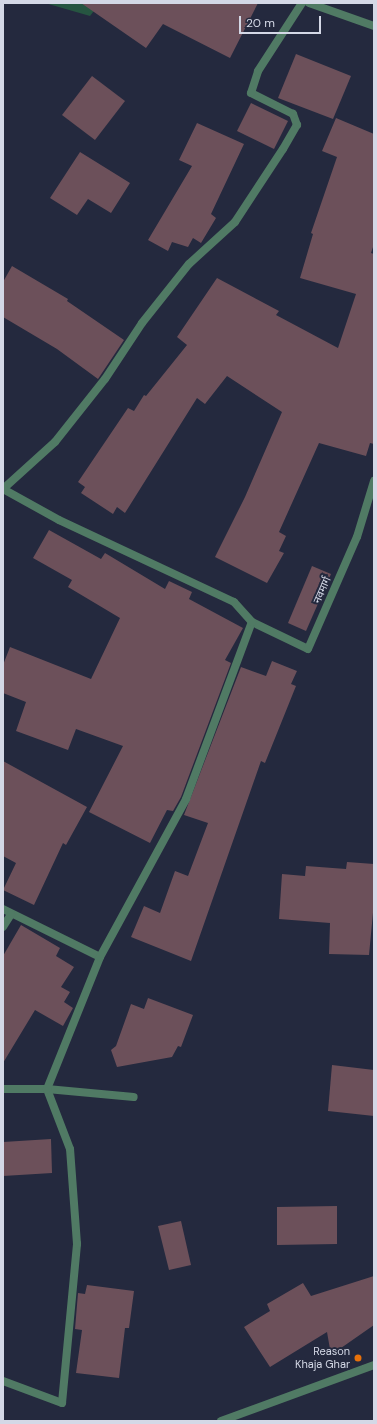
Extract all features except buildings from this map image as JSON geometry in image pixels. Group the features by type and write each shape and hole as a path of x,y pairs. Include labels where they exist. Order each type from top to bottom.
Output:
{"street":[{"path":"3,1381 62,1403 77,1244 70,1149 47,1089 100,957 186,799 252,622 234,602 59,520 3,489 55,442 105,379 142,323 189,264 234,222 283,149 297,125 293,114 251,92 258,71 302,3"},
{"path":"309,3 374,26"},
{"name":"नवमार्ग","path":"252,622 308,649 357,537 374,481"},
{"path":"3,909 11,914 54,932 100,957"},
{"path":"3,927 11,914"},
{"path":"3,1089 47,1089 134,1097"},
{"path":"221,1421 374,1365"}],"green space":[{"path":"45,3 100,3 90,16"}],"place":[{"name":"Reason Khaja Ghar","path":"358,1358"}]}
